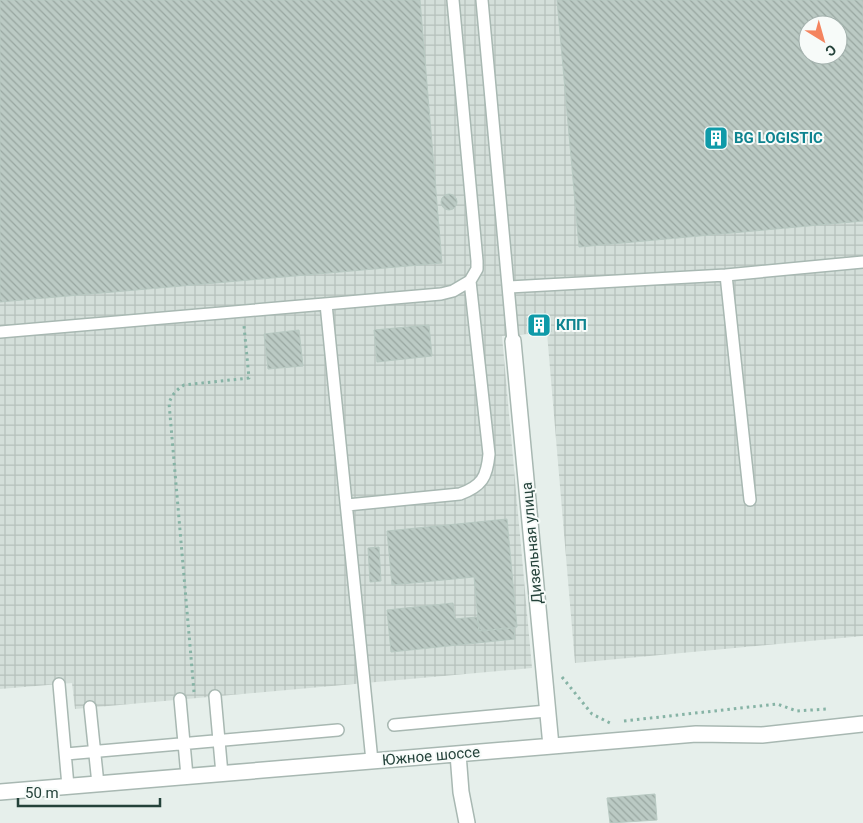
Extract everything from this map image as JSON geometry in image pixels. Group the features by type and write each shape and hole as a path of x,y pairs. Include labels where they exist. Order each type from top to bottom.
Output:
{"street":[{"name":"Дизельная улица","path":"513,341 551,746"},
{"name":"Южное шоссе","path":"0,792 696,734 762,735 863,724"},
{"path":"458,754 461,792 467,823"}],"lane":[{"path":"347,505 460,494 473,490 483,480 488,468 489,454 470,281 476,269 477,261 453,0"},
{"path":"482,0 513,341"},
{"path":"509,287 726,275 863,262"},
{"path":"726,275 750,500"},
{"path":"0,332 441,294 453,291 470,281"},
{"path":"326,304 372,761"},
{"path":"60,684 68,786"},
{"path":"214,696 222,774"},
{"path":"180,699 187,776"},
{"path":"90,707 98,784"},
{"path":"394,725 547,711"},
{"path":"66,754 338,730"}],"path":[{"path":"194,694 169,403 177,389 184,385 249,378 244,326"},
{"path":"544,675 562,677 592,714 609,723 777,704 797,711 835,708"}],"shaded area":[{"path":"0,0 863,0 863,636 575,663 547,333 528,334 502,336 532,668 75,709 72,683 0,689"}],"building":[{"path":"0,0 420,0 442,263 0,302"},
{"name":"BG LOGISTIC","path":"557,0 863,0 863,221 579,247"},
{"path":"446,194 452,194 457,199 455,208 446,210 441,205 441,199"},
{"name":"КПП","path":"550,316 551,332 528,334 527,318"},
{"path":"429,325 432,356 377,362 374,330"},
{"path":"299,330 303,366 268,369 264,334"},
{"path":"507,519 517,627 479,631 474,577 392,585 387,531"},
{"path":"379,547 381,581 370,582 368,548"},
{"path":"453,603 455,619 477,617 479,631 514,628 515,639 391,652 387,610"},
{"path":"655,794 657,820 610,823 607,798"}],"place":[{"name":"BG LOGISTIC","path":"716,138"},
{"name":"КПП","path":"539,325"}]}
